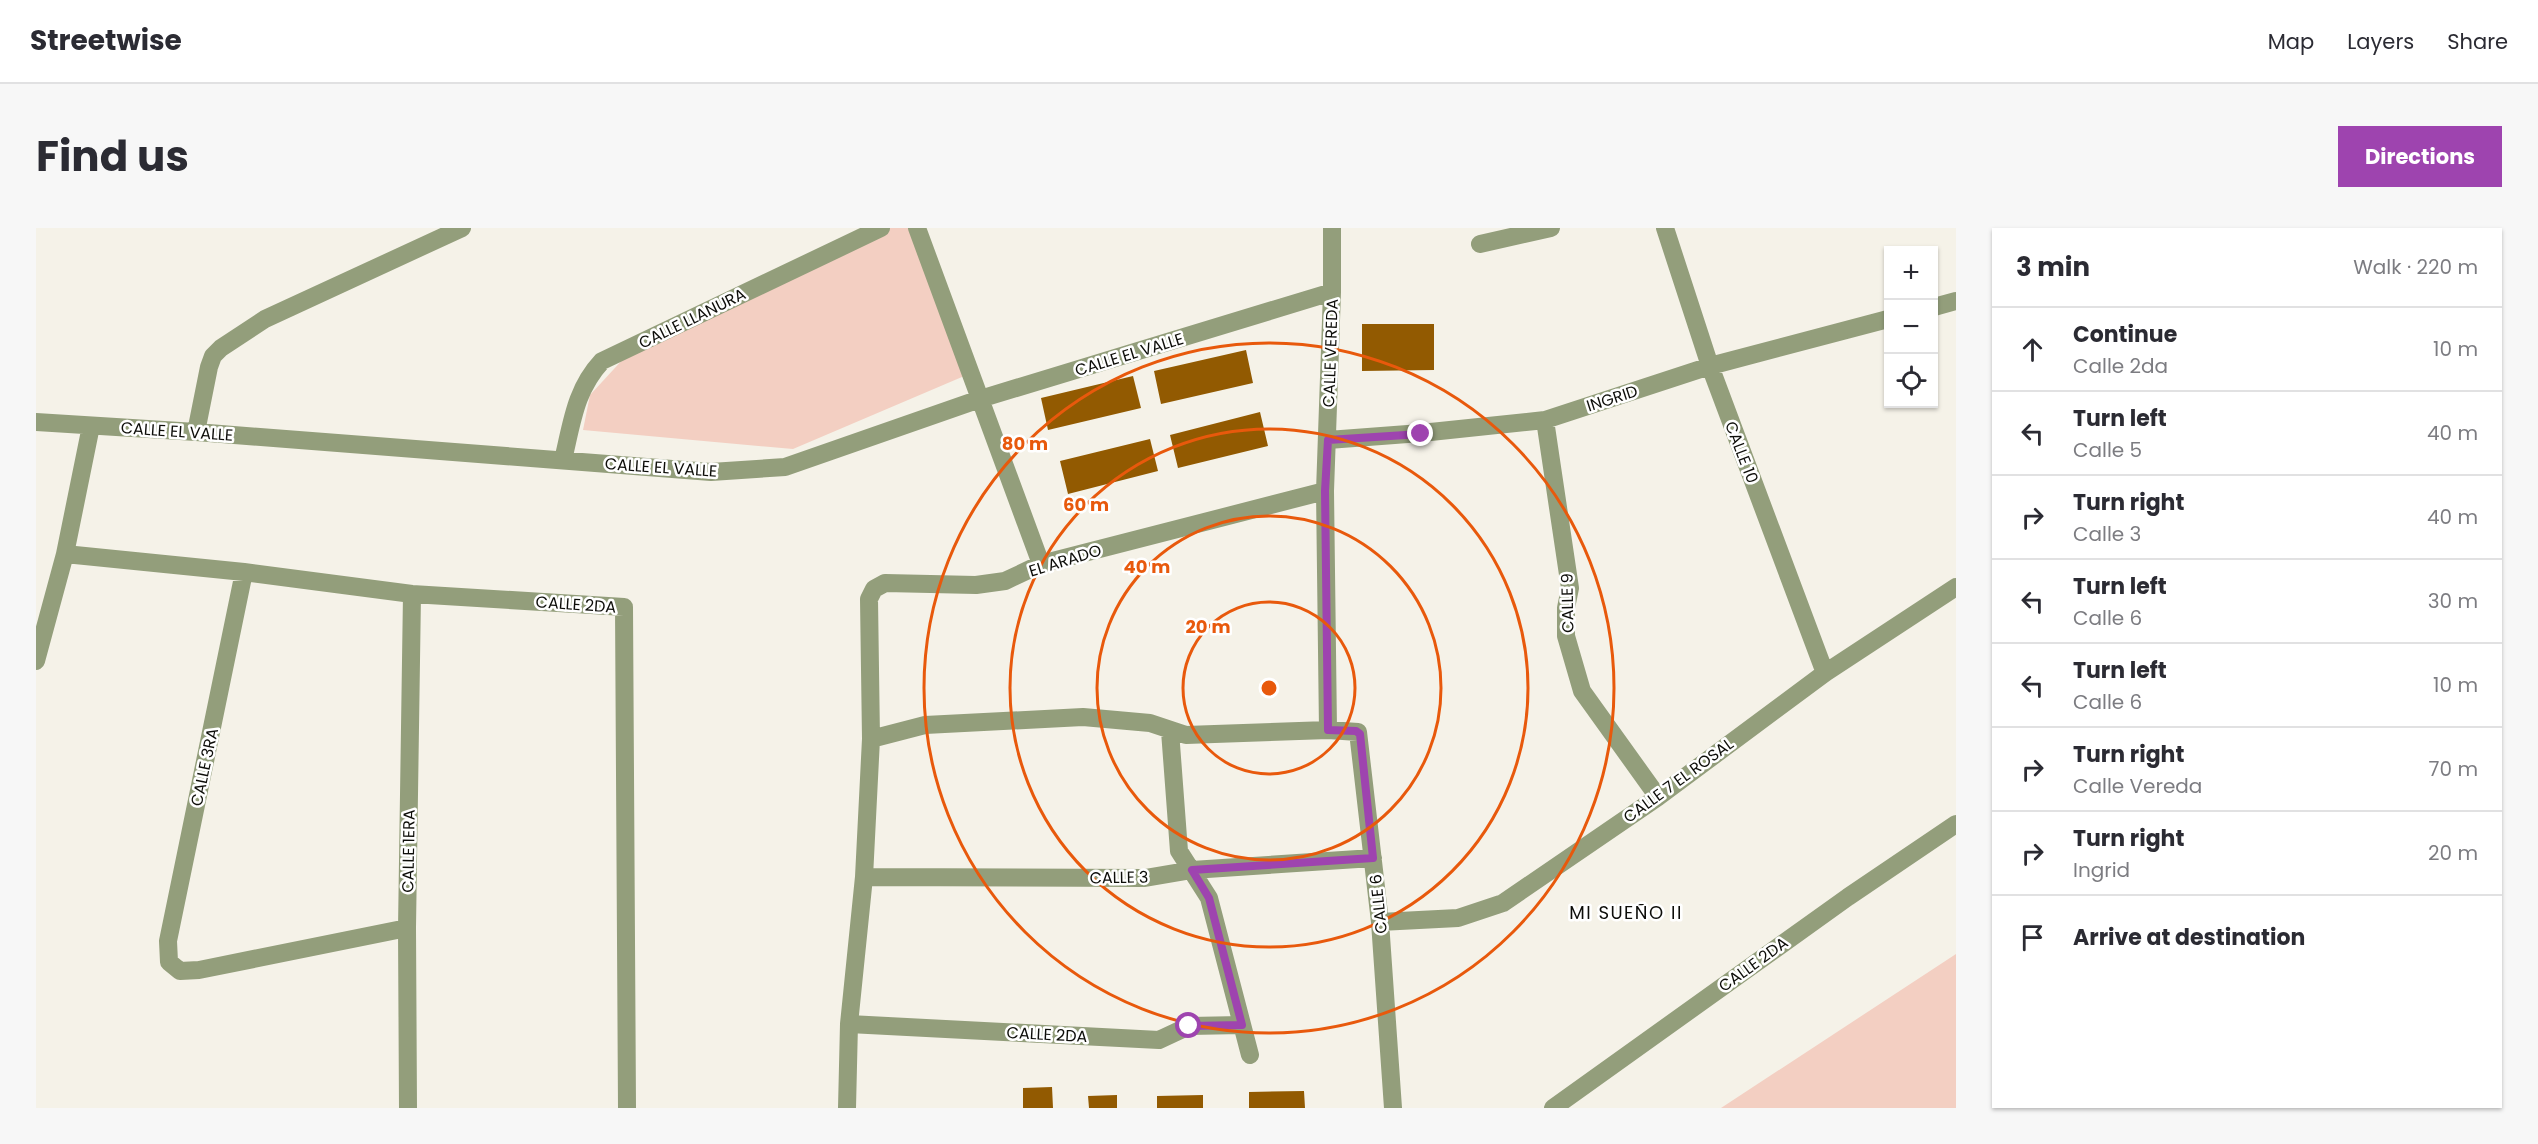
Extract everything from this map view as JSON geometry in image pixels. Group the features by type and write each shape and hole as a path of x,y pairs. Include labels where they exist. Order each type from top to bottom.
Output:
{"street":[{"path":"196,432 208,367 221,348 265,319 462,228"},
{"name":"CALLE LLANURA","path":"563,460 578,396 588,376 602,362 881,228"},
{"path":"917,228 1041,564"},
{"name":"CALLE VEREDA","path":"1328,730 1325,491 1332,228"},
{"path":"1480,244 1551,228"},
{"name":"CALLE 10","path":"1665,228 1710,366 1825,673"},
{"name":"CALLE EL VALLE","path":"36,422 196,432 711,472 785,467 980,399 1332,292"},
{"path":"1938,306 1956,301"},
{"name":"INGRID","path":"1328,440 1421,434 1545,420 1710,366 1884,320"},
{"name":"CALLE 9","path":"1545,420 1570,588 1566,608 1566,636 1582,691 1658,796"},
{"path":"36,661 65,554 91,426"},
{"name":"EL ARADO","path":"871,739 868,599 874,589 885,583 976,585 1005,581 1041,564 1325,491"},
{"name":"CALLE 2DA","path":"65,554 244,572 412,594 624,607 627,1108"},
{"name":"CALLE 3RA","path":"244,572 168,941 170,962 180,971 200,970 406,928"},
{"name":"CALLE 7 EL ROSAL","path":"1380,922 1458,918 1503,903 1658,796 1825,673 1956,587"},
{"name":"CALLE 1ERA","path":"408,1108 406,928 412,594"},
{"path":"847,1108 849,1024 864,877 871,739 925,725 1083,717 1150,723 1186,735 1328,730"},
{"name":"CALLE 6","path":"1328,730 1356,731 1360,734 1380,922 1393,1108"},
{"path":"1170,731 1179,851 1209,898 1250,1055"},
{"name":"CALLE 2DA","path":"1553,1108 1848,897 1956,824"},
{"name":"CALLE 3","path":"864,877 1145,878 1192,870 1373,858"},
{"name":"CALLE 2DA","path":"849,1024 1159,1040 1189,1026 1242,1025"}],"shaded area":[{"path":"867,228 910,228 969,374 793,449 583,430 590,395 625,357"},
{"path":"1956,954 1956,1108 1721,1108"}],"building":[{"path":"1362,324 1434,324 1434,370 1362,371"},
{"path":"1246,350 1253,383 1161,404 1154,371"},
{"path":"1133,376 1141,408 1048,430 1041,398"},
{"path":"1260,412 1268,446 1178,468 1170,435"},
{"path":"1150,439 1158,471 1068,494 1060,461"},
{"path":"1052,1087 1053,1108 1023,1108 1023,1088"},
{"path":"1304,1091 1305,1108 1249,1108 1249,1092"},
{"path":"1117,1095 1117,1108 1089,1108 1088,1096"},
{"path":"1203,1095 1203,1108 1157,1108 1157,1096"}],"district":[{"name":"MI SUEÑO II","path":"1626,913"}],"route":[{"path":"1189,1026 1242,1025 1209,898 1192,870 1373,858 1360,734 1356,731 1328,730 1325,491 1328,440 1421,434"}]}
